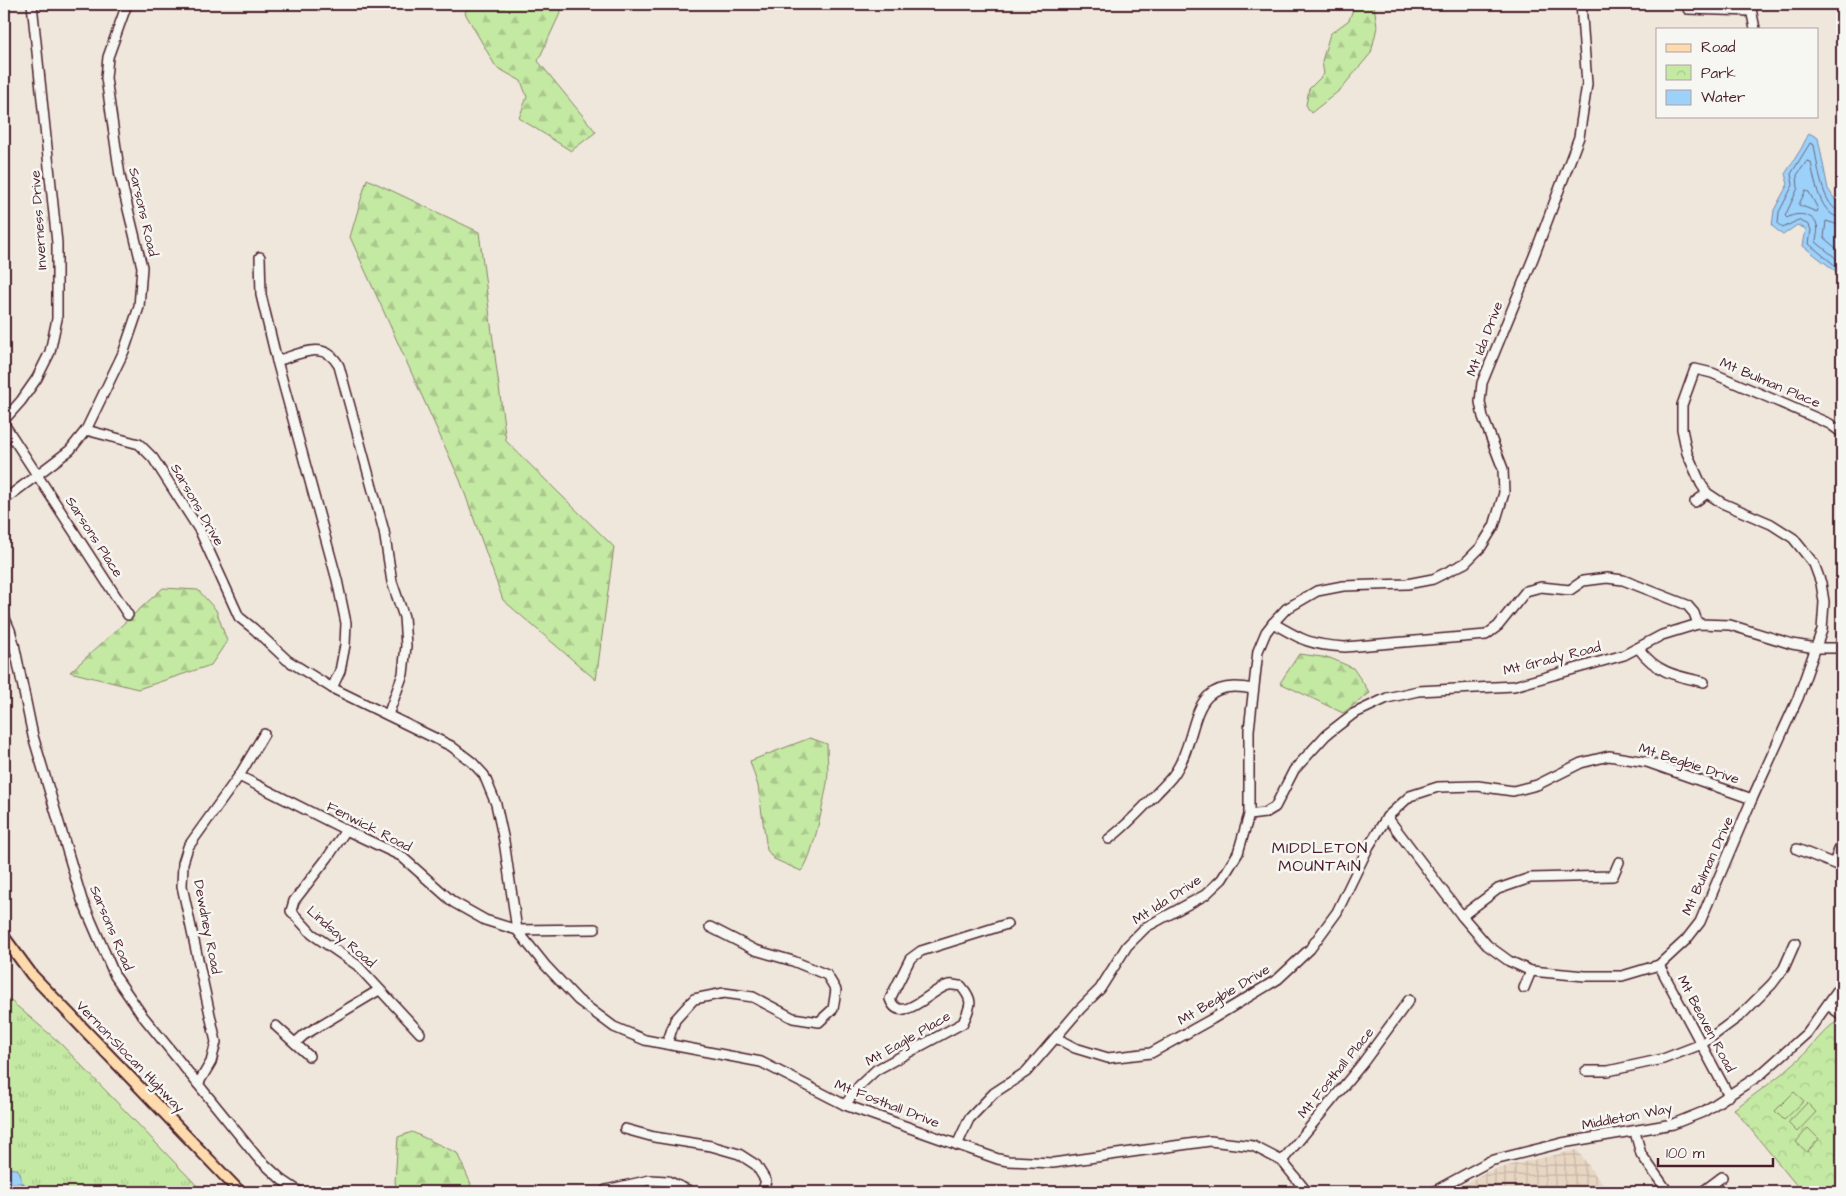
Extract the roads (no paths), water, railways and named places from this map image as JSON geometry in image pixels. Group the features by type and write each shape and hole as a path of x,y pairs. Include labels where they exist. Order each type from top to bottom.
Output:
{"main road":[{"name":"Vernon-Slocan Highway","path":"4,937 32,975 240,1192"}],"street":[{"name":"Inverness Drive","path":"4,420 21,401 37,378 50,352 57,319 57,243 32,4"},
{"name":"Sarsons Road","path":"4,500 70,450 86,430 124,351 139,307 142,267 120,176 106,78 108,58 127,4"},
{"name":"Mt Ida Drive","path":"957,1144 969,1120 994,1093 1026,1072 1080,1009 1100,989 1126,946 1146,927 1206,895 1222,879 1238,853 1250,815 1249,730 1258,651 1266,632 1273,623 1286,609 1317,591 1343,586 1407,584 1433,579 1465,563 1494,526 1504,493 1504,469 1483,417 1480,402 1482,383 1534,256 1579,136 1587,84 1586,49 1581,4"},
{"path":"1687,4 1688,9 1750,7 1754,28"},
{"path":"260,257 261,295 277,361 337,580 346,623 345,645 340,671 332,688"},
{"path":"277,361 313,350 330,355 339,366 384,530 392,582 404,617 406,646 403,674 388,715"},
{"name":"Mt Bulman Place","path":"1816,648 1822,630 1824,602 1821,583 1814,564 1793,538 1771,524 1722,503 1707,493 1700,484 1687,453 1682,429 1682,405 1695,369 1712,373 1821,420 1842,433"},
{"path":"4,424 37,475"},
{"name":"Sarsons Drive","path":"86,430 139,444 153,458 200,531 239,617 287,660 332,688 451,746 472,762 484,775 496,804 504,841 517,930"},
{"name":"Sarsons Place","path":"37,475 128,615"},
{"path":"1695,502 1707,493"},
{"path":"1273,623 1303,641 1322,646 1345,647 1486,635 1498,626 1526,591 1541,587 1570,590 1583,582 1607,578 1623,580 1687,605 1694,613 1698,624"},
{"name":"Sarsons Road","path":"4,616 14,644 33,736 82,900 115,976 142,1015 257,1157 282,1180 300,1192"},
{"name":"Mt Grady Road","path":"1250,815 1265,813 1276,807 1294,770 1326,735 1354,714 1387,698 1418,691 1514,686 1624,655 1639,649 1662,635 1698,624 1730,625 1792,644 1816,648 1842,648"},
{"name":"Mt Bulman Drive","path":"1387,817 1462,916 1487,945 1509,962 1531,971 1585,976 1622,976 1659,965 1686,940 1700,922 1752,799 1798,698 1816,648"},
{"path":"1639,649 1647,660 1659,669 1676,676 1704,682"},
{"path":"1109,840 1122,830 1176,773 1184,756 1198,709 1209,695 1226,687 1239,686 1253,690"},
{"name":"Dewdney Road","path":"198,1084 210,1062 216,1042 182,886 183,863 188,847 239,776 264,734"},
{"name":"Mt Begbie Drive","path":"1056,1038 1075,1048 1108,1058 1151,1053 1212,1020 1278,980 1310,949 1338,912 1369,846 1387,817 1410,796 1438,787 1478,786 1513,791 1537,785 1582,763 1609,756 1647,762 1752,799"},
{"name":"Fenwick Road","path":"239,776 401,856 453,902 485,920 517,930 595,929"},
{"name":"Lindsay Road","path":"346,830 294,901 291,911 312,934 357,965 420,1033"},
{"path":"1797,849 1838,865 1842,842"},
{"path":"1462,916 1498,889 1530,878 1613,876 1619,862"},
{"name":"Mt Eagle Place","path":"845,1105 859,1086 876,1070 963,1023 970,1008 970,996 961,986 948,984 908,1009 899,1010 892,1006 890,1000 910,959 921,951 1007,924"},
{"path":"667,1044 675,1020 694,999 724,994 753,997 793,1018 819,1022 833,1009 836,990 827,975 793,961 754,950 710,927"},
{"name":"Mt Fosthall Drive","path":"517,930 545,965 585,1005 614,1027 645,1040 761,1062 845,1105 1008,1161 1053,1163 1210,1141 1253,1146 1282,1161 1307,1192"},
{"path":"1586,1071 1608,1071 1662,1059 1702,1044 1740,1015 1772,984 1784,968 1795,943"},
{"name":"Mt Beaven Road","path":"1659,965 1729,1096"},
{"path":"1524,988 1531,971"},
{"name":"Middleton Way","path":"1433,1192 1490,1161 1562,1143 1673,1124 1703,1112 1760,1075 1807,1033 1842,984"},
{"path":"295,1043 304,1034 379,990"},
{"name":"Mt Fosthall Place","path":"1282,1161 1362,1064 1409,1000"},
{"path":"1828,1005 1842,1015"},
{"path":"276,1026 309,1056"},
{"path":"625,1129 654,1137 711,1146 739,1154 756,1165 766,1181 762,1192"},
{"path":"1635,1132 1641,1154 1668,1192"},
{"path":"1702,1192 1722,1177"},
{"path":"604,1192 624,1189 650,1180 668,1181 692,1192"}],"water":[{"path":"1809,133 1818,138 1828,189 1842,210 1842,276 1803,246 1806,229 1797,225 1783,235 1772,226 1774,210 1788,184 1785,174"},
{"path":"4,1168 17,1169 22,1183 14,1183 4,1187"}],"waterway":[{"path":"4,1152 4,1168"},
{"path":"22,1183 32,1192"}],"district":[{"name":"MIDDLETON MOUNTAIN","path":"1320,857"}]}
